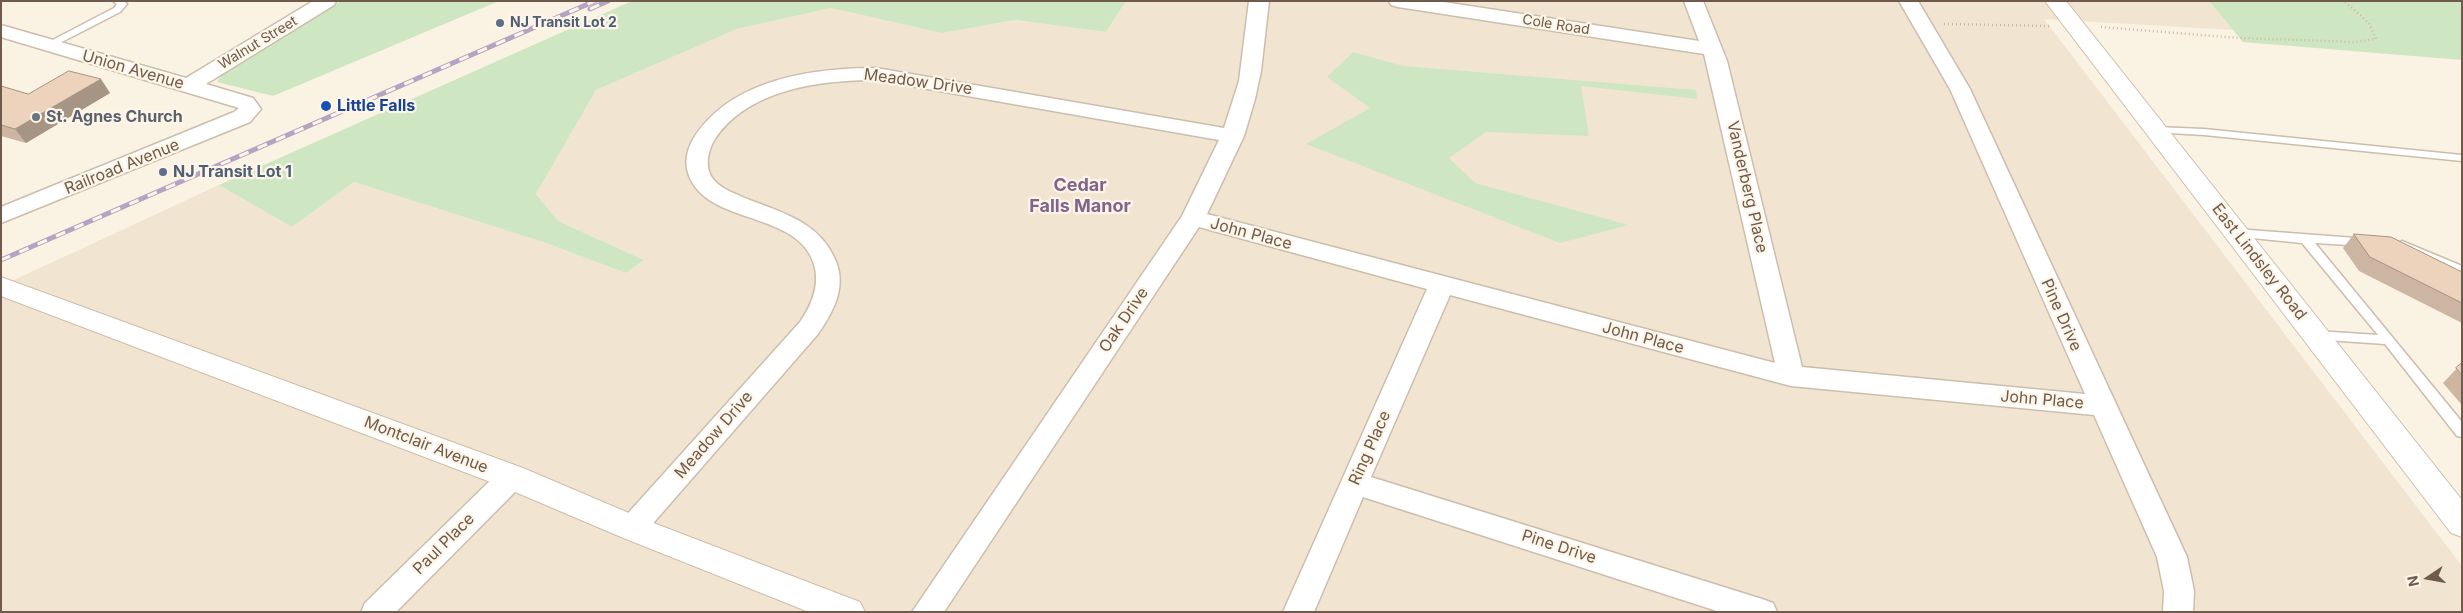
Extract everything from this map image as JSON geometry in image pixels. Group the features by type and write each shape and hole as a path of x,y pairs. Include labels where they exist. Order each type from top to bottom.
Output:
{"street":[{"name":"Walnut Street","path":"188,86 327,1"},
{"name":"Oak Drive","path":"927,612 1193,218 1209,190 1233,136 1249,79 1259,1"},
{"name":"Cole Road","path":"1398,1 1713,49"},
{"name":"Vanderberg Place","path":"1693,1 1713,49 1791,376"},
{"path":"1908,1 1923,24"},
{"name":"East Lindsley Road","path":"2055,1 2462,524"},
{"name":"Pine Drive","path":"1923,24 1960,89 2172,558 2179,592 2178,612"},
{"name":"Union Avenue","path":"1,31 246,102 250,109 242,117"},
{"name":"Meadow Drive","path":"632,528 809,328 818,316 827,292 827,269 823,256 807,235 794,227 721,196 705,184 700,176 696,159 703,139 721,118 735,108 767,91 803,80 840,74 876,74 1233,136"},
{"name":"Railroad Avenue","path":"1,216 242,117"},
{"name":"John Place","path":"1193,218 1742,365 1791,376 2102,406"},
{"name":"Ring Place","path":"1298,612 1442,284"},
{"name":"Montclair Avenue","path":"1,286 512,477 632,528 848,612"},
{"name":"Paul Place","path":"376,612 512,477"},
{"name":"Pine Drive","path":"1355,483 1762,612"}],"lane":[{"path":"48,45 117,10 122,4 118,1"},
{"path":"2156,130 2204,132 2462,158"},
{"path":"2236,233 2407,245 2462,271"},
{"path":"2305,238 2462,432"},
{"path":"2317,336 2389,340"}],"path":[{"path":"1923,24 2074,26 2355,42 2376,39 2376,33 2344,1"}],"shaded area":[{"path":"1126,1 2209,1 2233,30 2044,19 2462,566 2462,612 1,612 1,286 219,185 292,227 354,182 543,242 626,273 644,260 558,221 536,194 596,90 737,29 831,8 942,33 1015,20 1106,32"}],"green space":[{"path":"341,1 499,1 273,96 217,82 221,75"},
{"path":"632,1 1126,1 1106,32 1015,20 942,33 831,8 737,29 596,90 536,194 558,221 644,260 626,273 543,242 354,182 292,227 219,185"},
{"path":"2209,1 2462,1 2462,60 2243,42"},
{"path":"1353,52 1403,66 1696,90 1697,99 1581,86 1589,136 1486,132 1449,158 1475,183 1629,225 1560,243 1306,144 1370,108 1327,77"}],"building":[{"path":"69,71 101,79 15,129 1,125 1,86 28,94"},
{"path":"2354,234 2391,237 2462,272 2462,303 2370,257"},
{"path":"2462,363 2462,375 2456,368"}],"railway":[{"path":"1,260 595,1"},
{"path":"590,9 608,1"}],"place":[{"name":"NJ Transit Lot 2","path":"500,23"},
{"name":"Little Falls","path":"326,106"},
{"name":"St. Agnes Church","path":"36,117"},
{"name":"NJ Transit Lot 1","path":"163,172"}],"district":[{"name":"Cedar Falls Manor","path":"1080,196"}]}
